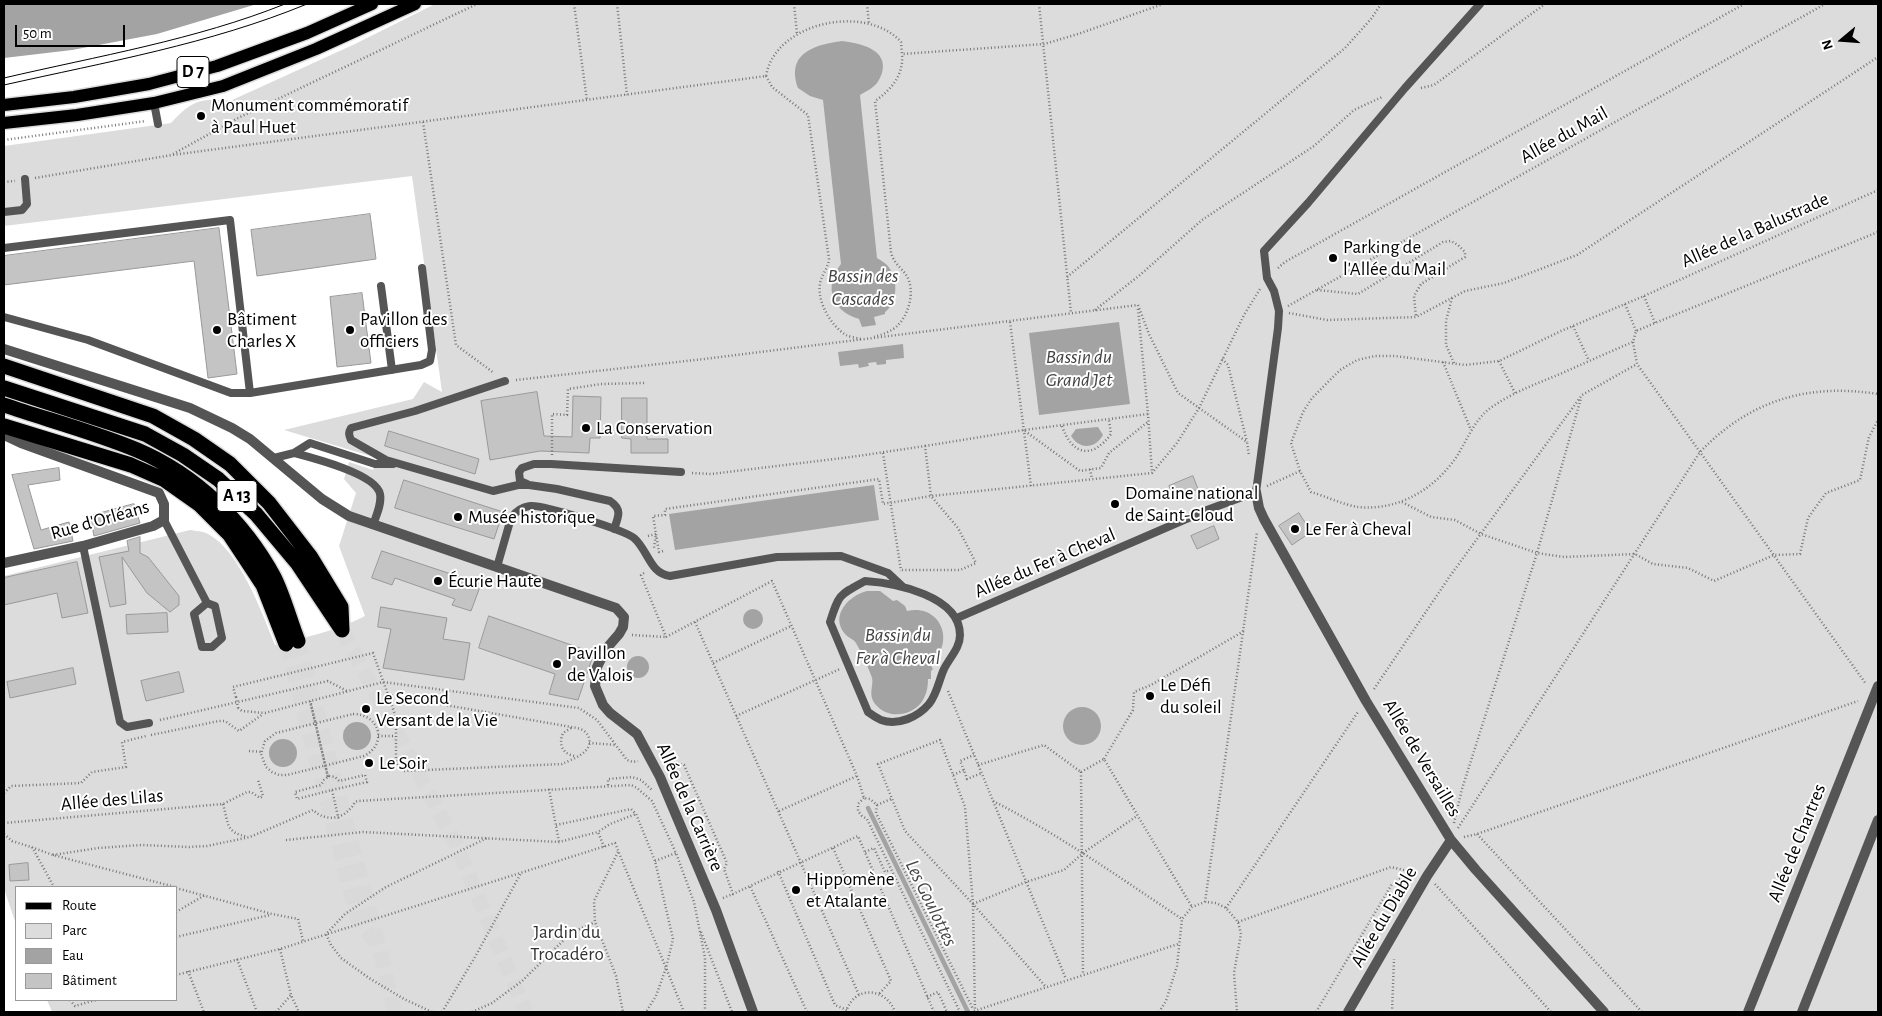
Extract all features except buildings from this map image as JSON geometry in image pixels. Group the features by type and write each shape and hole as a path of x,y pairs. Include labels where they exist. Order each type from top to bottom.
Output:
{"highway":[{"name":"A 13","path":"4,366 153,416 194,439 230,464 269,503 310,556 341,608 342,630 298,564 256,514 218,479 183,455 145,434 4,388"},
{"name":"A 13","path":"4,405 138,450 173,469 207,493 240,527 274,578 292,643 262,585 230,535 198,504 165,480 131,466 4,426"}],"main road":[{"name":"D 7","path":"4,105 74,97 149,84 217,66 307,33 372,4"},
{"name":"D 7","path":"7,123 78,115 154,103 223,86 316,49 415,4"}],"street":[{"path":"4,349 190,408 238,431 250,439 335,509 348,516 616,608 624,617 623,627 619,634"},
{"name":"Rue d'Orléans","path":"4,435 21,443 159,493 164,504 164,520 153,526 84,546 4,563"},
{"name":"Allée de Versailles","path":"1256,492 1260,508 1366,701 1451,840 1604,1012"},
{"name":"Allée de la Carrière","path":"619,634 601,658 595,676 595,686 603,705 637,734 660,778 716,910 753,1012"},
{"name":"Allée de Chartres","path":"1748,1012 1876,690"},
{"path":"1802,1012 1878,820"},
{"name":"Allée du Diable","path":"1348,1012 1427,876 1451,840"}],"lane":[{"path":"1256,492 1279,311 1274,291 1267,278 1264,251 1308,203 1405,88 1480,4"},
{"path":"154,103 158,122"},
{"path":"4,212 22,210 27,204 29,179"},
{"path":"4,248 230,220 250,392"},
{"path":"4,317 88,340 231,393 250,392 425,364 432,358 432,350 422,268"},
{"path":"381,286 392,370"},
{"path":"504,381 415,411 351,428 349,432 351,440 386,460 493,492 518,485 529,485 558,489 610,501 617,505 618,517 614,529"},
{"path":"274,458 294,453 310,443 375,464 403,465"},
{"path":"294,453 354,473 373,483 378,488 381,500 373,525"},
{"path":"529,485 520,481 519,472 522,468 534,464 681,472"},
{"name":"Allée du Fer à Cheval","path":"957,618 1207,510 1256,492"},
{"path":"496,567 511,518 522,508 539,506 614,529 633,537 651,563 665,576 777,557 841,556 888,573 903,588"},
{"path":"164,520 207,603 215,606 222,638 212,647 202,646 194,614 207,603"},
{"path":"84,546 120,722 127,727 149,722"},
{"name":"Allée du Fer à Cheval","path":"866,581 884,582 903,588 925,594 944,605 957,618 960,634 959,645 929,704 910,718 894,722 882,720 868,712 830,622 836,602 844,593 866,581"}],"path":[{"path":"172,155 240,117 478,4"},
{"path":"574,4 587,101"},
{"path":"617,4 627,95"},
{"path":"794,4 797,34"},
{"path":"867,4 870,24"},
{"path":"1039,4 1071,313"},
{"path":"902,54 1044,44 1163,4"},
{"path":"1067,277 1345,48 1371,20 1381,4"},
{"path":"1095,310 1140,275 1202,220 1314,146 1354,110 1405,88 1434,85 1545,4"},
{"name":"Allée du Mail","path":"1152,473 1177,443 1199,408 1244,315 1267,278 1285,262 1744,4"},
{"name":"Allée du Mail","path":"1279,311 1825,4"},
{"path":"837,21 880,26 901,42 903,63 899,76 891,88 875,101 891,252 893,260 909,281 910,300 905,314 898,325 886,332 866,339 846,335 835,326 822,304 820,283 828,265 828,259 808,114 772,87 766,76 773,57 779,49 797,34 820,24 837,21"},
{"path":"1279,311 1327,320 1416,317 1465,291 1504,282 1576,255 1878,58"},
{"path":"29,179 172,155 766,76"},
{"path":"4,140 158,122"},
{"path":"423,122 456,344 504,381 1010,322 1138,305"},
{"name":"Allée de la Balustrade","path":"1443,362 1465,365 1499,360 1878,190"},
{"path":"1636,331 1878,232"},
{"path":"1316,290 1358,294 1425,251 1443,242 1451,242 1462,248 1465,252 1465,257 1421,284 1414,296 1416,317"},
{"path":"1644,296 1654,323"},
{"path":"1452,298 1446,321 1446,345 1454,363"},
{"path":"1451,840 1477,834 1876,690 1774,555 1637,364 1633,342 1636,331 1626,304"},
{"path":"1138,305 1149,334 1178,393 1247,442"},
{"path":"663,551 659,552 653,516 665,515 665,509 879,479 883,504 931,496 1152,473 1138,305"},
{"path":"1010,322 1031,486"},
{"path":"1573,326 1589,362"},
{"path":"1471,430 1443,362 1395,356 1375,356 1357,360 1340,370 1312,398 1291,443 1300,471 1311,492 1356,507 1380,508 1402,502 1429,486 1449,468 1471,430 1488,410 1515,393 1633,342"},
{"path":"1222,359 1228,365 1251,463"},
{"path":"1499,360 1515,393"},
{"path":"1226,908 1481,534 1582,395 1637,364"},
{"path":"552,464 552,414 567,416 568,389 601,384 644,383"},
{"path":"1451,840 1700,452 1715,437 1743,416 1765,405 1798,394 1832,390 1878,394"},
{"path":"1451,840 1462,789 1537,553 1582,395"},
{"path":"681,472 711,474 883,453 1024,430 1148,414"},
{"path":"1062,426 1065,435 1077,448 1086,452 1093,451 1102,446 1110,434 1109,420"},
{"path":"1402,502 1431,517 1455,520 1481,534 1537,553 1564,557 1635,554 1653,564 1688,568 1714,581 1774,555 1800,554 1808,518 1826,493 1860,480 1869,437 1878,420"},
{"path":"1024,430 1080,471 1101,468 1109,453 1149,421"},
{"path":"901,570 960,570 976,563 958,528 931,496 925,446"},
{"path":"883,453 899,556"},
{"path":"1090,469 1092,479"},
{"path":"1256,492 1300,471"},
{"path":"1205,902 1260,508"},
{"path":"647,571 641,575 666,638"},
{"path":"619,634 666,638 772,581 857,776 864,798"},
{"path":"695,622 859,995"},
{"path":"713,663 791,626"},
{"path":"1081,772 1104,759 1133,710 1134,692 1151,685 1244,631"},
{"path":"265,713 242,711 238,708 233,687 373,653 383,682 396,717 396,758 403,771 562,764 586,750 589,743 585,732 562,724 388,695"},
{"path":"736,716 841,669"},
{"path":"942,676 1066,979"},
{"path":"149,722 328,681 348,691"},
{"path":"4,793 11,786 81,783 92,772 126,767 122,742 210,721 225,721 238,731 265,713 383,682 579,708 597,720 628,760 636,762 648,756"},
{"path":"310,701 328,777"},
{"path":"310,701 328,777"},
{"path":"353,714 361,714 373,722 378,736 374,748 364,756 287,775 279,775 266,767 262,752 265,741 276,733 316,723 353,714"},
{"path":"572,728 563,733 560,743 564,752 568,755 578,756"},
{"path":"378,736 395,736"},
{"path":"974,1011 973,904 966,808 940,740 878,764 891,799 905,831 973,904 1046,987"},
{"path":"589,743 616,745"},
{"path":"978,765 1044,745 1081,772"},
{"path":"249,751 262,752"},
{"path":"974,756 960,761 967,779 982,773"},
{"path":"1104,759 1192,908"},
{"path":"660,778 662,768 676,763 684,765 727,863 724,869 733,894 858,836 934,1012"},
{"path":"953,775 964,770"},
{"path":"1081,772 1083,975"},
{"path":"365,774 366,782 332,790 297,799 294,792 322,785 328,777 335,777 339,780 365,774"},
{"path":"779,811 857,776"},
{"path":"608,785 608,779 632,777 640,780 651,791"},
{"path":"250,838 231,831 223,804 247,792 251,792 260,798 263,796 258,780"},
{"path":"53,855 98,848 142,845 189,848 207,846 250,838 313,810 322,816 338,817 348,812 355,802 358,801 631,785 652,801 676,853 694,902 705,958 705,1012"},
{"path":"332,790 339,821"},
{"path":"549,790 559,842"},
{"path":"864,798 858,804 858,812 867,819 960,1012"},
{"path":"864,798 870,799 876,805 876,813 974,1011"},
{"path":"876,805 891,799"},
{"path":"993,801 1028,819 1083,853 1182,919"},
{"name":"Allée des Lilas","path":"4,823 223,804"},
{"path":"556,825 631,809 636,814 655,861 672,940 666,968 656,996 646,1012"},
{"path":"286,840 363,832 559,842 598,832 610,824 636,814"},
{"path":"973,904 1026,882 1064,870 1083,853 1137,816"},
{"path":"598,832 604,847"},
{"path":"4,834 12,841 53,855 172,886"},
{"path":"1477,834 1642,1012"},
{"path":"326,934 345,914 386,887 486,838"},
{"path":"178,974 280,948 615,843 684,1012"},
{"path":"32,847 53,886"},
{"path":"832,847 891,980 879,994"},
{"path":"866,852 874,848 885,872 890,870"},
{"path":"618,852 594,902 596,922 616,976 623,1012"},
{"path":"655,861 676,853"},
{"path":"1238,922 1391,867 1411,871 1427,876 1551,1012"},
{"path":"1316,1012 1392,884 1411,871"},
{"path":"778,872 835,1005 846,1011 849,1004 859,995 872,992 886,998 892,1004 895,1012"},
{"path":"442,1012 475,957 521,873"},
{"path":"750,886 806,1012"},
{"path":"178,888 298,920 303,941"},
{"path":"178,911 205,895"},
{"path":"1159,1012 1166,1001 1176,966 1182,919 1192,908 1205,902 1216,903 1226,908 1238,922 1242,934 1234,973 1237,1012"},
{"path":"178,938 272,914"},
{"path":"472,1012 492,1004 522,981 571,934 596,922"},
{"path":"699,927 732,1012"},
{"path":"326,934 331,945 341,958 397,994 432,1012"},
{"path":"974,1011 1066,979 1178,944"},
{"path":"280,948 291,995 299,1012"},
{"path":"1392,1012 1394,958"},
{"path":"237,959 257,1012"},
{"path":"188,971 204,1012"},
{"path":"927,997 938,992 946,1012"},
{"path":"276,1012 291,995"},
{"path":"71,1001 75,1006 92,1001"}],"green space":[{"name":"Domaine national de Saint-Cloud","path":"435,4 1878,4 1878,1012 52,1012 47,1001 178,1001 178,886 15,886 15,921 4,889 4,576 190,530 208,534 220,542 230,554 249,584 275,645 343,626 365,616 339,546 356,493 344,479 349,462 373,470 377,458 284,430 413,399 424,382 442,392 412,176 4,226 4,146 171,123 197,102 204,100 230,101 355,44"}],"water":[{"path":"4,4 257,4 157,34 72,50 4,58"},
{"name":"Bassin des Cascades","path":"842,41 856,43 871,49 881,58 883,65 880,79 877,83 860,95 877,258 891,270 895,283 895,296 885,314 874,317 876,325 862,327 859,319 842,310 833,297 832,281 841,264 823,100 810,96 798,88 795,76 799,59 805,53 822,45"},
{"name":"Bassin du Grand Jet","path":"1119,322 1130,404 1039,415 1029,333"},
{"path":"903,344 904,358 886,360 886,364 868,363 869,366 859,368 858,364 840,366 838,352"},
{"path":"1098,427 1103,435 1100,440 1092,445 1083,446 1071,436 1076,429"},
{"path":"874,485 879,520 675,550 669,514"},
{"name":"Bassin du Fer à Cheval","path":"867,591 880,591 893,601 897,600 905,606 907,611 919,610 928,613 936,618 941,626 943,635 942,645 938,655 930,664 933,669 931,671 931,679 928,679 928,687 924,698 915,708 903,714 883,711 874,703 871,694 872,679 866,663 855,642 846,635 841,627 840,613 848,601"},
{"path":"749,609 757,609 763,615 763,623 757,629 749,629 743,623 743,615"},
{"path":"638,656 646,659 649,667 646,675 638,678 630,675 627,667 630,659"},
{"path":"1082,707 1096,712 1101,726 1096,740 1082,745 1068,740 1063,726 1068,712"},
{"path":"357,722 367,726 371,736 367,746 357,750 347,746 343,736 347,726"},
{"path":"283,739 293,743 297,753 293,763 283,767 273,763 269,753 273,743"}],"waterway":[{"name":"Les Goulottes","path":"868,808 968,1012"}],"tunnel":[{"path":"342,630 456,844 526,1012"},
{"path":"298,641 379,946 394,1012"},
{"path":"286,644 358,920 376,942"}],"tram line":[{"path":"4,78 216,28 285,4"},
{"path":"4,85 195,41 270,18 307,4"}],"place":[{"name":"Monument commémoratif à Paul Huet","path":"201,116"},
{"name":"Parking de l'Allée du Mail","path":"1333,258"},
{"name":"Bâtiment Charles X","path":"217,330"},
{"name":"Pavillon des officiers","path":"350,330"},
{"name":"La Conservation","path":"586,428"},
{"name":"Domaine national de Saint-Cloud","path":"1115,504"},
{"name":"Musée historique","path":"458,517"},
{"name":"Le Fer à Cheval","path":"1295,529"},
{"name":"Écurie Haute","path":"438,581"},
{"name":"Pavillon de Valois","path":"557,664"},
{"name":"Le Défi du soleil","path":"1150,696"},
{"name":"Le Second Versant de la Vie","path":"366,709"},
{"name":"Le Soir","path":"369,763"},
{"name":"Hippomène et Atalante","path":"796,890"}],"park label":[{"name":"Jardin du Trocadéro","path":"567,943"}]}
